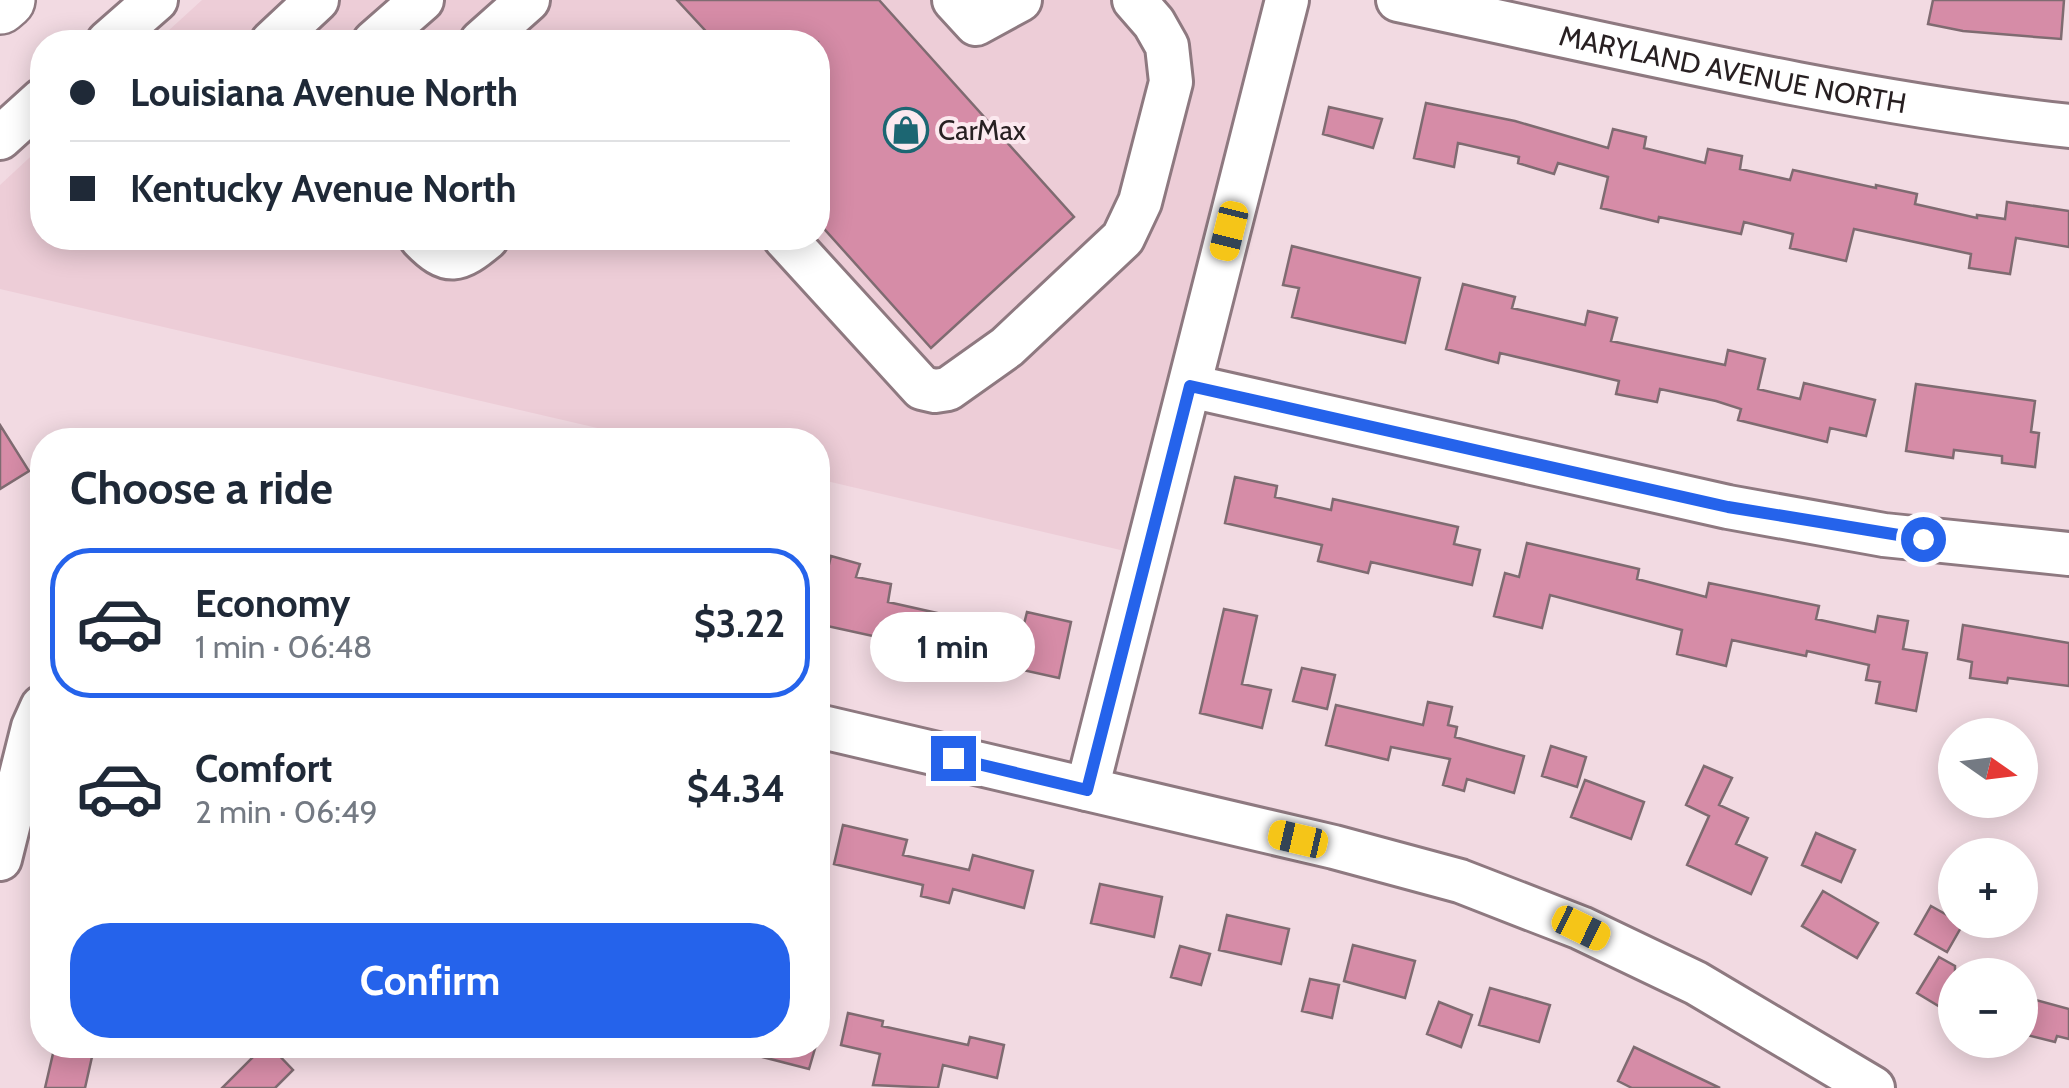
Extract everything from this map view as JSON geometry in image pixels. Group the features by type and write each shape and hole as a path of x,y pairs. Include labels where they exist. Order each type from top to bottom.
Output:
{"highway":[{"path":"0,6 7,0"}],"street":[{"path":"122,30 156,0"},
{"path":"285,30 317,0"},
{"path":"388,30 422,0"},
{"path":"494,30 528,0"},
{"path":"954,0 976,24 1020,0"},
{"path":"796,250 922,388 948,389 1007,347 1124,238 1140,202 1171,82 1167,46 1134,0"},
{"path":"1087,790 1288,0"},
{"name":"MARYLAND AVENUE NORTH","path":"1398,0 1842,94 1956,114 2069,126"},
{"path":"0,138 30,111"},
{"path":"433,250 450,259 472,250"},
{"path":"1190,386 1728,507 1884,535 2069,554"},
{"path":"830,729 1334,847 1460,882 1581,928 1696,982 1873,1088"},
{"path":"0,859 30,739"}],"shaded area":[{"path":"202,0 1268,0 1129,552 830,482 830,428 597,428 0,289 0,185 30,157 30,250 830,250 830,30 169,30"}],"building":[{"name":"CarMax","path":"677,0 879,0 1074,217 931,348 830,235 830,30 705,30"},
{"path":"1933,0 2064,0 2061,39 1963,31 1928,24"},
{"path":"1426,103 1515,121 1608,148 1613,129 1646,137 1644,148 1705,163 1708,149 1742,156 1740,169 1790,180 1793,170 1876,185 1917,194 1915,204 1977,218 2005,219 2007,202 2069,211 2069,247 2016,238 2010,274 1969,268 1971,254 1854,229 1846,261 1790,248 1793,234 1744,222 1741,234 1659,217 1658,222 1601,208 1608,177 1558,163 1554,174 1518,163 1519,157 1458,143 1454,167 1414,158"},
{"path":"1329,107 1382,119 1373,148 1323,134"},
{"path":"1292,246 1420,278 1405,343 1292,317 1299,288 1283,285"},
{"path":"1463,284 1515,297 1512,308 1585,325 1588,311 1617,318 1611,341 1725,365 1728,350 1765,359 1758,389 1800,399 1804,383 1875,400 1866,436 1830,428 1827,442 1738,420 1741,409 1716,401 1660,389 1657,402 1616,394 1619,381 1500,353 1498,363 1446,349"},
{"path":"1916,384 2035,401 2031,432 2039,433 2035,467 2002,463 2002,456 1954,450 1953,458 1906,451"},
{"path":"0,425 29,471 0,489"},
{"path":"1235,477 1277,486 1275,497 1331,510 1333,499 1458,527 1454,544 1480,550 1472,585 1371,562 1368,573 1318,561 1322,545 1225,523"},
{"path":"1527,543 1639,569 1637,579 1706,597 1709,583 1819,606 1816,619 1875,632 1878,616 1908,621 1903,649 1927,653 1916,711 1876,703 1880,682 1866,680 1869,665 1807,651 1806,656 1732,640 1726,666 1677,654 1682,630 1550,595 1542,628 1494,616 1505,573 1519,577"},
{"path":"831,556 860,564 856,577 891,584 888,602 1022,632 1027,612 1071,622 1059,678 1009,667 1008,670 830,627"},
{"path":"1224,609 1257,616 1242,684 1271,690 1262,728 1200,713"},
{"path":"1963,625 2069,643 2069,686 2008,678 2007,683 1970,678 1972,662 1958,659"},
{"path":"1302,668 1335,675 1327,709 1293,701"},
{"path":"1428,702 1452,707 1448,725 1457,727 1455,737 1524,756 1514,793 1467,779 1464,791 1443,785 1450,759 1391,747 1388,760 1326,745 1336,705 1423,725"},
{"path":"1551,746 1586,757 1577,787 1542,776"},
{"path":"1704,766 1732,778 1719,805 1748,818 1736,844 1767,858 1751,894 1687,865 1709,816 1686,805"},
{"path":"1585,780 1644,802 1631,839 1571,817"},
{"path":"843,825 907,840 903,855 969,870 973,855 1033,871 1024,908 953,889 949,903 921,896 923,885 834,864"},
{"path":"1816,833 1855,850 1841,882 1802,865"},
{"path":"1100,884 1162,897 1154,937 1091,923"},
{"path":"1823,891 1878,923 1857,958 1802,926"},
{"path":"1931,906 1938,910 1938,938 1955,938 1947,952 1915,934"},
{"path":"1227,915 1289,929 1281,964 1219,950"},
{"path":"1353,945 1415,961 1405,998 1344,981"},
{"path":"1180,946 1210,954 1201,985 1171,977"},
{"path":"1938,959 1938,1006 1917,993"},
{"path":"1310,979 1339,985 1332,1018 1302,1011"},
{"path":"1490,988 1550,1005 1539,1042 1479,1025"},
{"path":"2038,1001 2069,1009 2069,1039 2057,1036 2055,1042 2038,1038"},
{"path":"1439,1002 1472,1015 1461,1047 1427,1034"},
{"path":"848,1013 883,1021 882,1026 968,1045 970,1037 1004,1045 997,1078 943,1065 938,1088 873,1085 880,1054 841,1045"},
{"path":"1634,1047 1720,1088 1632,1088 1618,1081"},
{"path":"52,1058 92,1058 85,1088 45,1088"},
{"path":"252,1058 281,1058 293,1070 275,1088 222,1088"},
{"path":"766,1058 812,1058 809,1069"}],"place":[{"name":"CarMax","path":"906,130"}],"route":[{"path":"953,758 1087,790 1190,386 1728,507 1923,539"}]}
